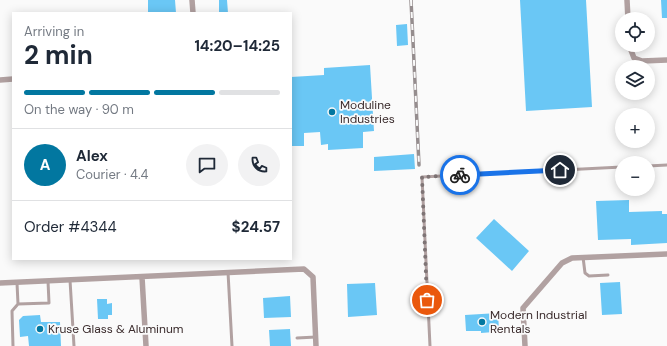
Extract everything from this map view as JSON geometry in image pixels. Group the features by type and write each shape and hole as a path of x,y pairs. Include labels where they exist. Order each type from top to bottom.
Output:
{"street":[{"path":"192,0 193,12"},
{"path":"628,0 628,12"},
{"path":"632,52 634,58 642,61 667,60"},
{"path":"0,80 12,79"},
{"path":"525,346 523,308 562,263 572,258 583,257 667,254"},
{"path":"0,283 304,269 313,277 316,346"},
{"path":"142,277 146,346"}],"lane":[{"path":"655,166 667,165"},
{"path":"430,346 422,177 615,167"},
{"path":"583,257 585,272 589,276 608,275"},
{"path":"228,272 232,346"},
{"path":"70,280 74,346"},
{"path":"18,304 49,303 48,281"},
{"path":"13,346 12,311 18,304 17,282"},
{"path":"297,338 316,337"}],"building":[{"path":"148,0 175,0 176,12 148,12"},
{"path":"219,0 227,0 228,12 219,12"},
{"path":"520,0 586,0 592,107 526,111"},
{"path":"661,0 667,0 667,18 662,18"},
{"path":"407,24 408,45 397,46 396,25"},
{"name":"Moduline Industries","path":"370,65 374,131 363,132 363,148 328,150 328,144 321,145 320,132 304,133 304,146 292,146 292,77 324,75 324,68"},
{"path":"414,154 415,169 374,171 374,157"},
{"path":"629,200 629,212 662,211 662,214 667,214 667,243 631,245 631,239 598,240 596,201"},
{"path":"494,219 529,251 512,271 476,238"},
{"path":"620,282 622,314 602,315 600,283"},
{"path":"375,283 377,315 348,317 347,284"},
{"path":"290,296 291,317 264,318 263,298"},
{"path":"97,299 107,299 107,304 112,303 112,315 108,315 108,319 98,319"},
{"name":"Modern Industrial Rentals","path":"498,313 499,330 481,333 481,331 466,331 465,315"},
{"name":"Kruse Glass & Aluminum","path":"40,315 41,322 60,322 61,346 29,346 28,336 20,337 19,320 23,316"},
{"path":"290,329 291,346 270,346 269,330"}],"railway":[{"path":"411,0 419,165"}],"way so far":[{"path":"427,300 422,177 460,175"}],"place":[{"name":"Moduline Industries","path":"332,112"},
{"name":"Modern Industrial Rentals","path":"482,322"},
{"name":"Kruse Glass & Aluminum","path":"40,329"}],"route":[{"path":"460,175 560,170"}]}
